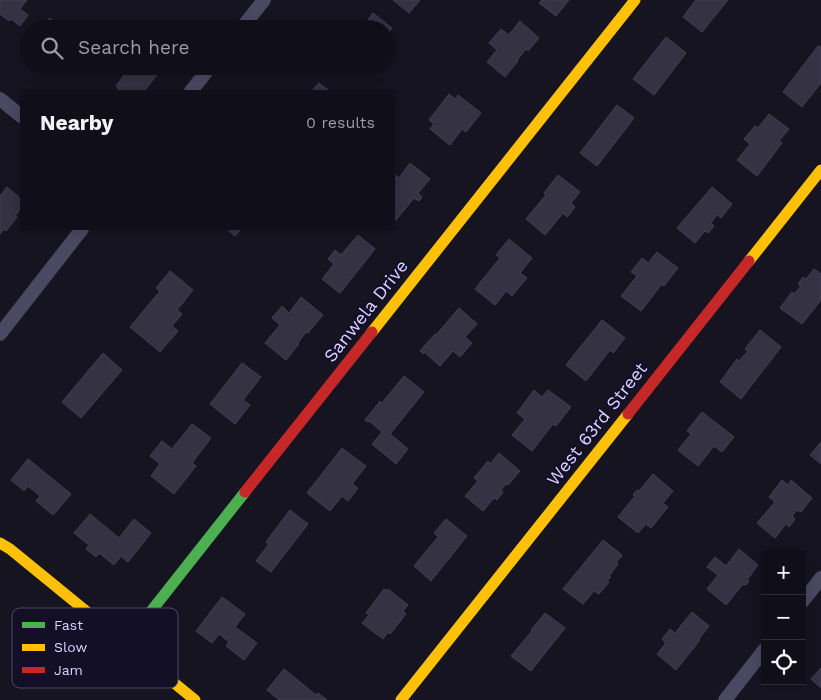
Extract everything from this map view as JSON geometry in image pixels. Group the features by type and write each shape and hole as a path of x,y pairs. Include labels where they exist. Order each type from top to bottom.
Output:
{"street":[{"path":"248,20 264,0"},
{"name":"Sanwela Drive","path":"154,608 635,0"},
{"path":"192,90 204,75"},
{"path":"0,99 20,115"},
{"name":"West 63rd Street","path":"401,700 821,170"},
{"path":"0,334 81,230"},
{"path":"0,543 83,608"},
{"path":"806,597 821,578"},
{"path":"725,700 761,654"},
{"path":"178,686 195,700"}],"building":[{"path":"0,0 27,0 20,9 28,15 24,20 20,20 20,26 0,14"},
{"path":"393,0 420,0 409,13"},
{"path":"542,0 569,0 556,16 539,3"},
{"path":"696,0 728,0 702,32 683,17"},
{"path":"373,13 382,20 368,20"},
{"path":"520,21 539,38 528,51 526,49 505,77 487,62 497,50 489,43 501,29 509,35"},
{"path":"666,37 686,53 654,95 633,79"},
{"path":"818,46 821,47 821,83 802,107 783,92"},
{"path":"124,75 157,75 145,90 118,90 119,88 116,86"},
{"path":"319,83 328,90 313,90"},
{"path":"449,94 455,99 458,95 481,113 466,132 462,129 450,145 430,129 434,124 429,120"},
{"path":"617,105 634,118 597,166 580,153"},
{"path":"769,114 789,129 779,141 782,143 757,176 737,160 750,144 744,139 755,126 758,128"},
{"path":"410,163 430,179 418,193 422,197 419,201 414,198 396,220 395,175 399,178"},
{"path":"558,175 580,192 571,203 575,207 567,217 563,213 545,235 526,219 546,195 544,193"},
{"path":"7,187 20,198 20,209 15,216 17,217 6,231 4,229 0,234 0,196"},
{"path":"712,187 732,204 721,218 717,215 711,223 714,226 708,233 705,231 695,243 677,228"},
{"path":"228,230 240,230 235,236"},
{"path":"358,235 375,249 340,293 322,279 334,264 328,259 335,250 341,255"},
{"path":"509,239 532,258 520,273 527,278 512,296 506,291 495,305 475,289 500,258 496,255"},
{"path":"657,252 678,268 664,286 662,284 641,311 621,296 637,276 631,272 642,258 648,263"},
{"path":"814,269 821,274 821,300 802,324 780,308 792,292 794,294 801,286 798,284 803,277 806,279"},
{"path":"170,271 193,290 177,310 182,314 172,326 178,331 160,352 130,327 160,291 156,288"},
{"path":"301,297 323,315 308,333 306,332 286,360 265,343 280,325 272,318 282,306 289,313"},
{"path":"459,308 477,324 465,337 472,343 460,357 453,351 440,366 424,352 423,354 420,351"},
{"path":"602,320 625,338 613,353 610,350 586,381 566,365"},
{"path":"760,330 781,347 741,399 720,382 737,359 739,361 748,351 745,349"},
{"path":"103,353 122,370 81,418 62,402"},
{"path":"242,363 261,377 243,400 250,405 235,424 210,404"},
{"path":"404,376 424,392 390,434 408,449 396,464 372,444 382,432 365,420"},
{"path":"534,390 542,397 548,390 571,407 556,426 553,424 532,451 512,435 525,419 517,413"},
{"path":"702,412 734,437 722,452 714,446 698,466 678,450 691,434 687,431"},
{"path":"192,424 211,438 192,463 196,466 174,494 151,476 160,464 150,456 162,441 172,449"},
{"path":"821,442 821,464 810,455"},
{"path":"342,448 366,466 352,484 358,488 348,501 342,496 330,511 307,493"},
{"path":"499,453 520,471 501,490 503,492 497,500 494,498 483,511 465,496 478,481 474,478 488,461 490,464"},
{"path":"28,459 71,494 53,515 36,501 40,496 28,486 24,491 11,480"},
{"path":"653,474 673,491 663,503 668,507 651,528 646,524 638,533 618,517 635,496 633,495 637,490 639,491"},
{"path":"782,480 788,485 791,480 812,498 801,512 797,510 792,516 795,519 789,527 786,524 775,538 757,523 775,502 769,497"},
{"path":"290,510 308,524 271,572 256,561 269,544 266,542"},
{"path":"90,514 119,538 134,519 151,533 128,562 121,556 114,565 99,553 96,557 86,549 89,545 74,533"},
{"path":"446,519 467,536 431,581 414,566 438,537 434,533"},
{"path":"603,540 622,555 609,576 611,577 607,581 609,582 599,594 594,591 583,604 563,589"},
{"path":"739,549 758,565 747,580 749,581 746,585 743,584 726,605 707,589 718,575 707,567 715,557 726,566"},
{"path":"384,589 387,591 388,589 408,605 403,611 406,614 390,634 388,632 383,639 362,623 369,615 366,613"},
{"path":"222,597 245,614 235,627 257,643 244,660 226,646 229,642 219,634 212,643 196,631"},
{"path":"692,612 709,626 676,670 657,654 666,643 662,639 670,629 675,633"},
{"path":"545,613 565,628 531,671 511,656"},
{"path":"821,668 821,688 811,679"},
{"path":"284,669 316,695 318,693 327,700 279,700 267,690"}],"traffic: fast":[{"path":"154,608 245,492"}],"traffic: slow":[{"path":"372,332 635,0"},
{"path":"749,261 821,170"},
{"path":"401,700 628,414"},
{"path":"0,543 82,608"},
{"path":"178,686 195,700"}],"traffic: jam":[{"path":"628,414 749,261"},
{"path":"245,492 372,332"}]}
